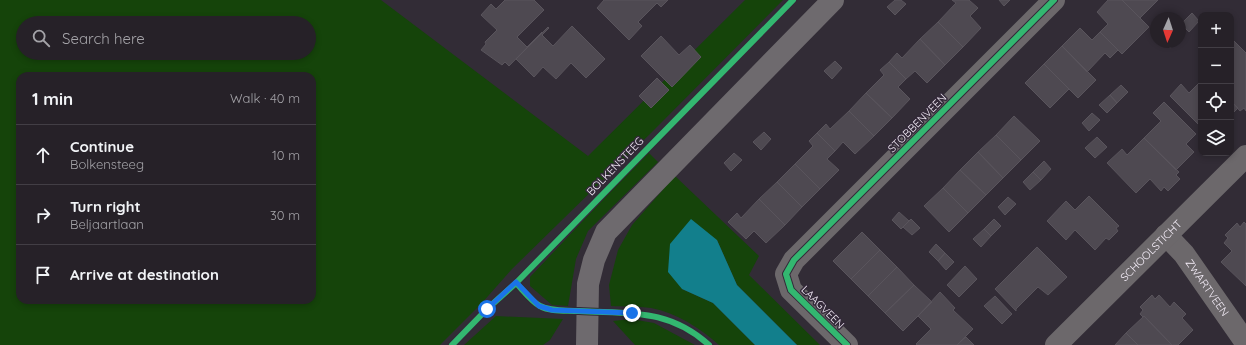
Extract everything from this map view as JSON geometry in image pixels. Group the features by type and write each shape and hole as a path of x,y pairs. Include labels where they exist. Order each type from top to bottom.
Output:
{"street":[{"path":"587,345 588,284 594,260 606,232 833,0"},
{"name":"STOBBENVEEN","path":"794,260 1054,0"},
{"name":"SCHOOLSTICHT","path":"1056,345 1246,156"},
{"name":"ZWARTVEEN","path":"1166,235 1184,254 1246,343"},
{"name":"LAAGVEEN","path":"794,260 786,274 791,290 847,345"}],"green space":[{"path":"0,0 381,0 588,156 745,0 783,0 652,132 512,269 481,304 440,345 0,345"},
{"path":"648,152 658,162 588,231 576,259 568,306 552,305 530,286 530,277"},
{"path":"675,176 759,256 749,275 820,345 797,345 737,285 717,240 682,289 713,303 755,345 719,345 688,322 661,310 641,307 611,306 609,285 618,250 632,225"},
{"path":"496,316 563,319 550,340 543,345 464,345"},
{"path":"631,319 654,323 695,345 635,345 613,321"}],"water":[{"path":"691,219 717,240 737,285 797,345 755,345 713,303 682,289 668,272 670,244"}],"building":[{"path":"505,0 534,0 544,10 517,37 527,47 542,32 509,66 505,62 502,65 481,50 486,44 485,42 497,30 481,15 491,4 496,9"},
{"path":"604,0 668,0 661,7 657,3 638,22 642,26 629,40 597,8"},
{"path":"895,0 901,0 906,4 895,15 887,7"},
{"path":"952,0 969,0 978,8 970,16 981,28 963,47 938,22 956,3"},
{"path":"999,0 1010,0 1004,6"},
{"path":"1108,0 1122,0 1149,27 1122,54 1100,32 1108,24 1097,12"},
{"path":"1122,0 1158,0 1140,18"},
{"path":"1192,13 1198,20 1198,22 1189,32 1186,29 1186,19"},
{"path":"938,22 963,47 945,65 920,39"},
{"path":"572,26 605,59 586,78 571,63 556,79 543,67 534,77 516,59 548,27 549,28 542,35 553,46"},
{"path":"1080,28 1092,40 1100,32 1118,50 1110,58 1105,53 1087,72 1062,46"},
{"path":"661,36 679,55 690,45 701,57 672,87 641,56"},
{"path":"920,39 945,65 927,83 915,71 906,79 889,62 897,53 902,58"},
{"path":"1234,41 1246,53 1246,111 1244,108 1240,111 1234,104"},
{"path":"1062,46 1096,80 1078,98 1044,64"},
{"path":"835,61 842,68 832,79 824,71"},
{"path":"889,62 906,79 898,87 910,99 892,118 866,93 884,75 880,70"},
{"path":"1044,64 1069,89 1050,108 1025,83"},
{"path":"657,78 669,90 651,108 639,96"},
{"path":"1181,84 1189,93 1198,84 1198,124 1170,96"},
{"path":"1121,85 1128,92 1117,103 1110,95"},
{"path":"866,93 892,118 874,136 849,111"},
{"path":"1110,95 1117,103 1107,113 1099,105"},
{"path":"1164,102 1196,134 1186,144 1194,152 1176,170 1144,138 1161,121 1153,113"},
{"path":"1234,104 1238,108 1234,112"},
{"path":"849,111 874,136 855,154 843,142 835,151 817,133 826,124 830,129"},
{"path":"1092,113 1100,120 1089,131 1082,123"},
{"path":"1014,116 1040,141 1021,160 996,135"},
{"path":"764,132 771,139 761,150 753,142"},
{"path":"817,133 835,151 827,159 839,170 820,189 795,164 813,146 809,141"},
{"path":"996,135 1021,160 1003,178 978,152"},
{"path":"1097,137 1107,147 1095,158 1085,148"},
{"path":"1144,138 1179,172 1176,175 1180,179 1168,191 1164,187 1161,191 1150,179 1136,193 1107,163 1122,149 1127,155"},
{"path":"978,152 1003,178 986,195 960,170"},
{"path":"734,153 742,160 731,171 724,163"},
{"path":"1044,161 1051,169 1041,180 1033,172"},
{"path":"795,164 820,189 802,207 777,182"},
{"path":"960,170 986,195 968,213 943,188"},
{"path":"1033,172 1041,180 1030,190 1023,182"},
{"path":"777,182 802,207 785,225 759,199"},
{"path":"943,188 968,213 949,232 924,206"},
{"path":"1089,196 1119,226 1116,228 1118,231 1109,240 1106,238 1095,250 1075,230 1066,240 1047,221 1066,201 1075,210"},
{"path":"1008,197 1016,204 1005,215 998,207"},
{"path":"759,199 785,225 766,243 754,231 746,239 728,222 737,213 741,218"},
{"path":"899,212 909,221 901,229 892,220"},
{"path":"911,219 920,228 912,235 903,227"},
{"path":"994,219 1001,226 991,236 984,229"},
{"path":"1244,222 1246,224 1246,286 1221,262 1232,251 1224,243 1228,238 1225,235 1237,223 1240,227"},
{"path":"984,229 991,236 981,247 973,239"},
{"path":"862,232 880,250 851,279 833,261"},
{"path":"936,244 945,253 938,261 929,252"},
{"path":"1037,247 1067,277 1048,295 1038,287 1016,309 1016,311 995,289"},
{"path":"880,250 897,267 868,296 851,279"},
{"path":"945,253 954,262 946,270 938,261"},
{"path":"965,266 977,279 959,297 947,285"},
{"path":"897,267 914,285 885,313 868,296"},
{"path":"914,285 932,302 903,331 885,313"},
{"path":"940,292 955,308 953,310 973,329 957,345 917,345 916,344 931,329 918,316"},
{"path":"1152,295 1155,299 1159,295 1170,307 1174,302 1186,314 1182,318 1193,330 1178,345 1172,345 1144,316 1143,317 1140,314 1143,310 1140,307"},
{"path":"995,296 1012,314 1002,324 984,306"},
{"path":"1144,316 1172,345 1138,345 1126,333"},
{"path":"1126,333 1138,345 1115,345"},
{"path":"966,337 974,345 957,345"}],"cycle path":[{"name":"BOLKENSTEEG","path":"452,345 487,309 516,283 793,0"},
{"path":"847,345 791,290 786,274 794,260 1054,0"},
{"path":"516,283 534,302 544,308 647,315 678,324 694,333 709,345"}],"route":[{"path":"487,309 516,282 539,306 552,310 632,313"}]}
